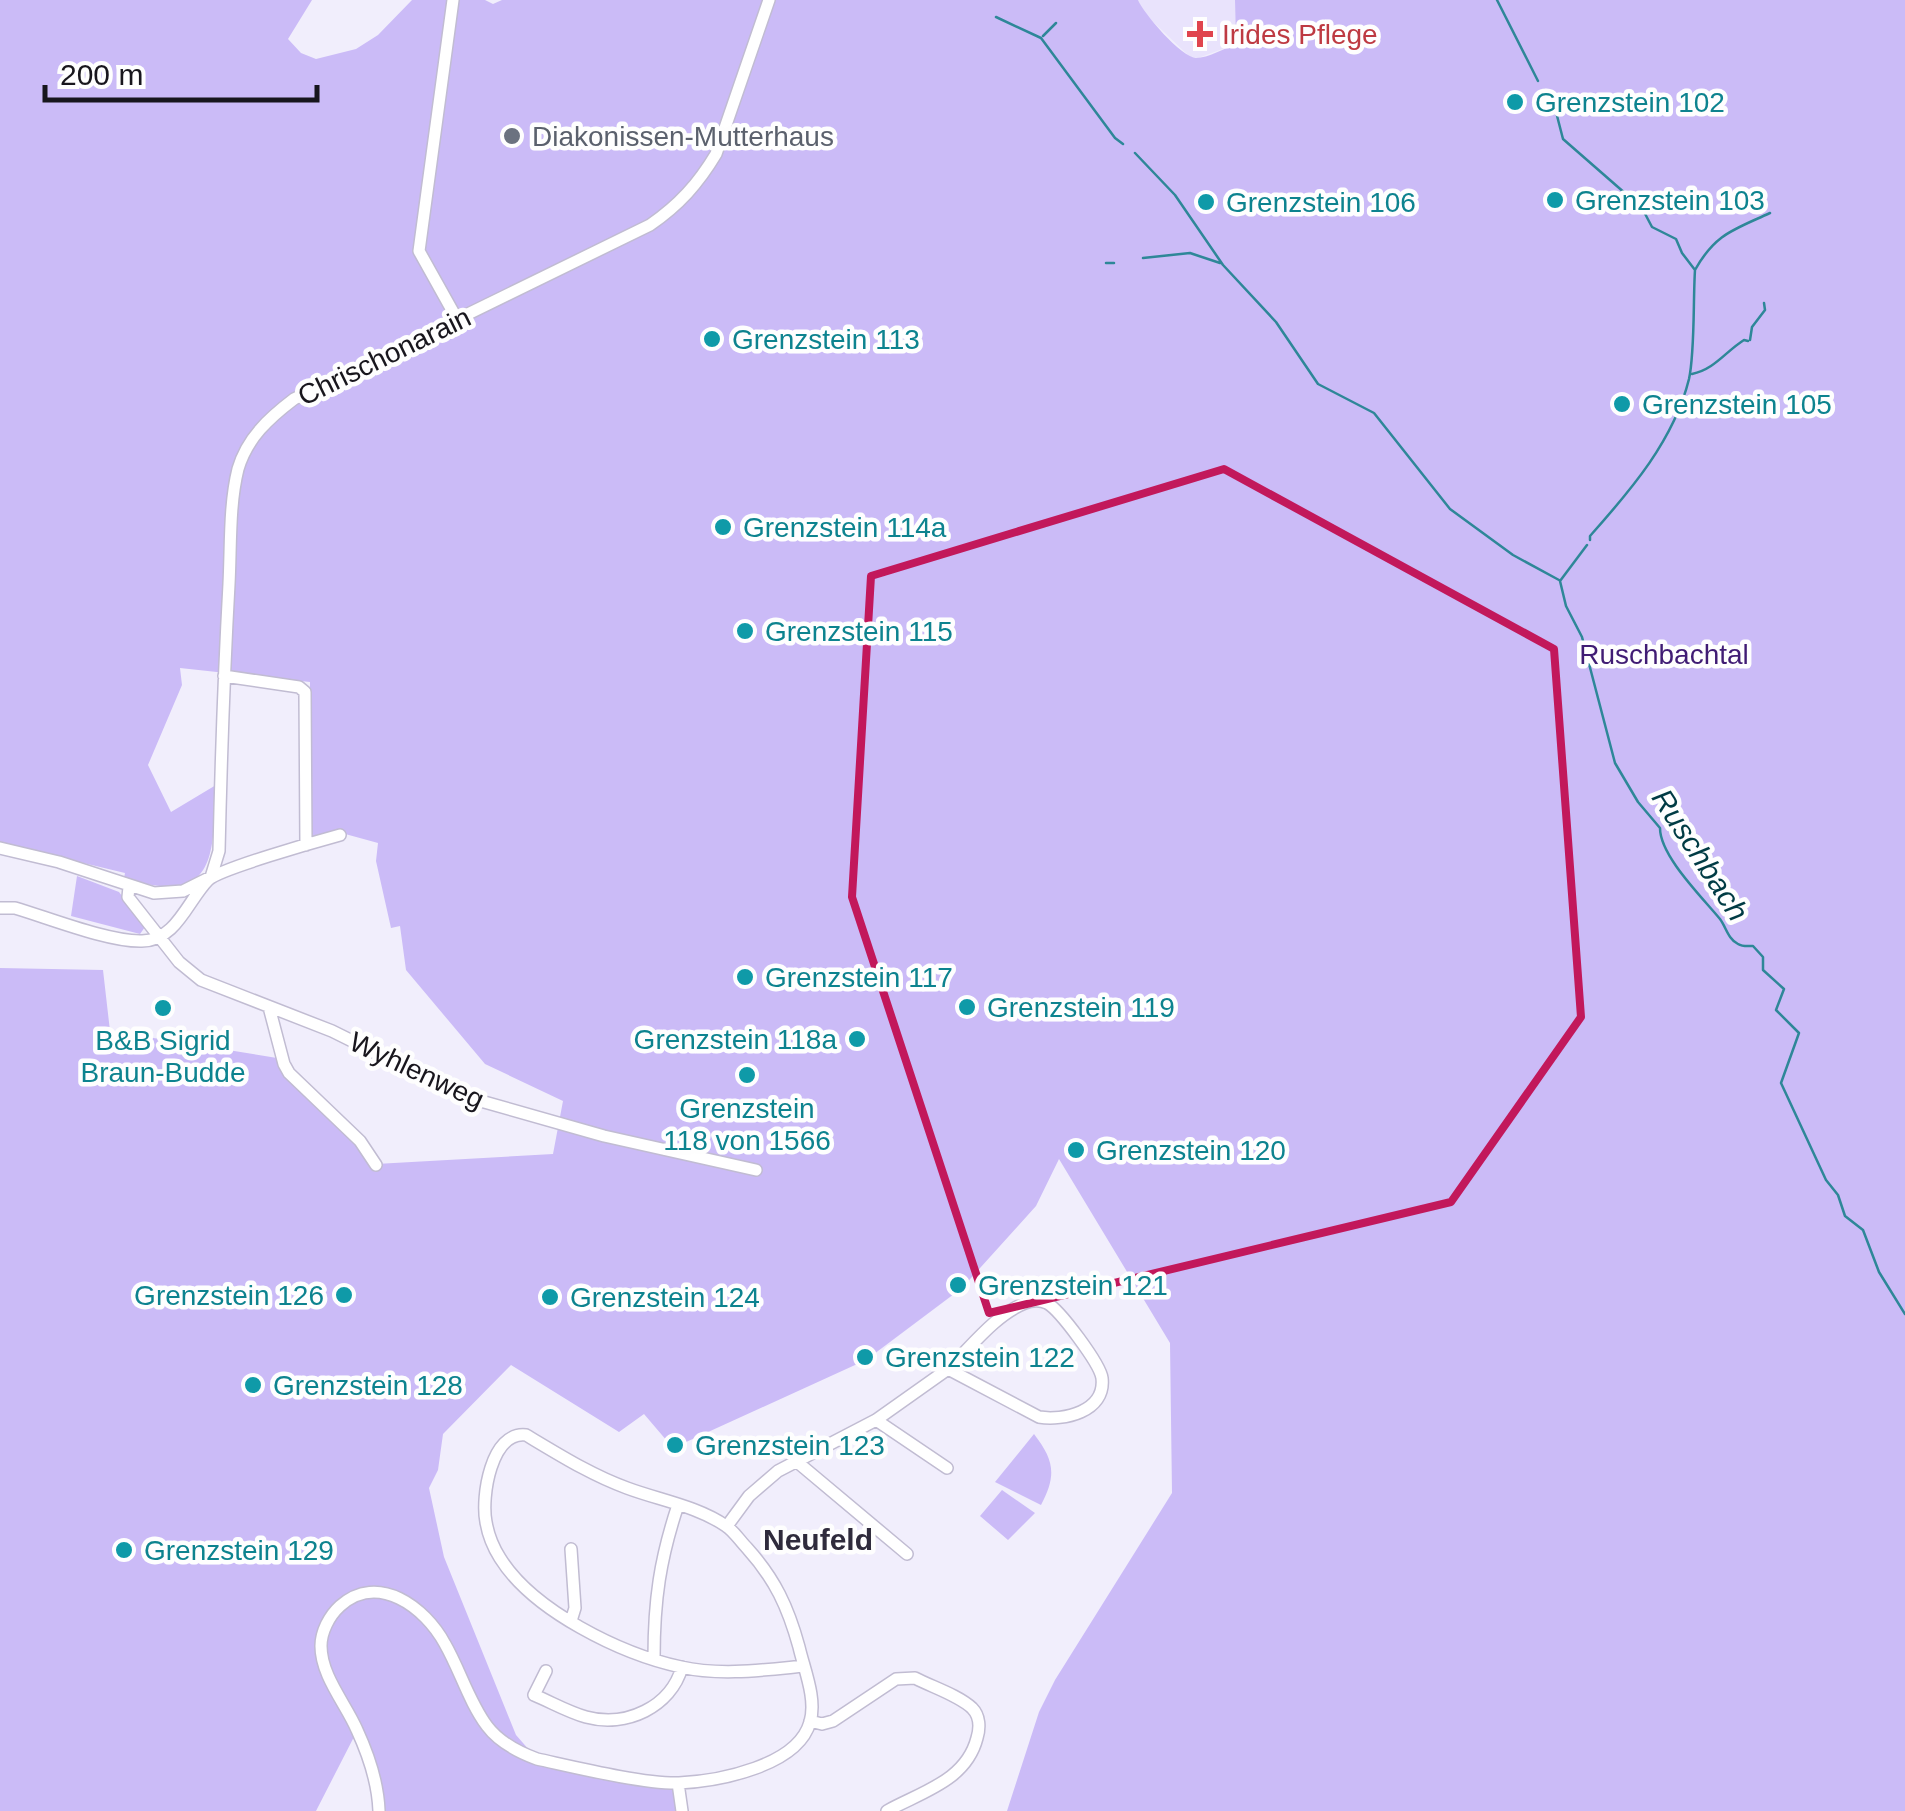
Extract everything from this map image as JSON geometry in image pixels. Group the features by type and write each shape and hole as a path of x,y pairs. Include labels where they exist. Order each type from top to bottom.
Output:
{"street":[{"path":"454,0 419,250 458,319"},
{"name":"Chrischonarain","path":"210,877 219,852 234,499 238,468 250,442 269,418 294,399 650,225 686,197 716,154 769,0"},
{"path":"224,676 295,686 305,692 306,845"},
{"path":"0,848 59,862 154,893 183,891 210,877 340,835"},
{"path":"0,908 14,908 143,942 158,938 176,924 210,877"},
{"name":"Wyhlenweg","path":"134,888 128,897 158,938 201,980 332,1030 463,1096 604,1136 756,1170"},
{"path":"269,1007 289,1072 360,1141 376,1164"},
{"path":"727,1526 763,1482 796,1460 876,1420 948,1369 993,1325 1024,1303 1037,1300 1054,1308 1097,1364 1101,1389 1094,1403 1080,1413 1051,1419 1039,1417 948,1369"},
{"path":"876,1420 947,1468"},
{"path":"379,1811 371,1768 326,1668 321,1646 328,1622 341,1605 356,1596 379,1591 404,1601 435,1627 488,1727 518,1752 559,1764 678,1783 736,1774 768,1763 802,1739 810,1721 812,1704 804,1666 777,1585 727,1526 678,1504 623,1487 526,1435 511,1436 492,1465 486,1486 486,1520 500,1558 522,1586 601,1637 682,1667 747,1672 804,1666"},
{"path":"796,1460 907,1554"},
{"path":"654,1658 654,1599 678,1504"},
{"path":"571,1549 575,1608 571,1620"},
{"path":"546,1671 534,1695 585,1717 619,1720 645,1712 662,1701 678,1683 682,1667"},
{"path":"810,1721 822,1724 833,1720 904,1677 915,1678 972,1708 979,1731 964,1765 950,1779 887,1811"},
{"path":"678,1783 682,1811"}],"highlighted area":[{"path":"1224,469 1554,649 1581,1017 1451,1202 989,1313 852,897 871,576"}],"shaded area":[{"name":"Irides Pflege","path":"1138,0 1235,0 1236,44 1198,58 1189,56 1144,13"}],"green space":[{"name":"Ruschbachtal","path":"0,0 312,0 288,39 301,53 316,59 356,49 378,35 412,0 485,0 493,4 502,0 1138,0 1173,43 1196,58 1236,44 1235,0 1905,0 1905,1811 1007,1811 1039,1712 1055,1680 1172,1493 1170,1343 1059,1159 1036,1206 962,1288 866,1360 673,1448 644,1414 619,1432 511,1365 443,1434 438,1470 429,1488 444,1557 516,1735 537,1759 678,1783 682,1811 379,1811 357,1731 316,1811 0,1811 0,968 103,970 110,1031 277,1058 376,1164 553,1154 563,1101 485,1064 406,970 400,926 391,928 376,861 378,843 338,832 310,840 310,682 180,668 182,685 148,765 171,812 216,785 210,854 193,881 177,886 154,885 124,878 125,873 0,843"},
{"path":"77,876 119,892 145,927 140,934 71,916"},
{"path":"1034,1434 1051,1468 1041,1505 995,1482"},
{"path":"1002,1490 1035,1513 1008,1540 980,1516"}],"waterway":[{"name":"Ruschbach","path":"1497,0 1538,81"},
{"path":"996,17 1041,38 1123,144"},
{"path":"1043,36 1056,23"},
{"name":"Ruschbach","path":"1544,90 1555,108 1563,139 1642,208 1652,227 1676,239 1695,270 1692,355 1682,401 1649,463 1590,540"},
{"path":"1135,153 1175,195 1223,265 1276,322 1318,384 1374,413 1450,509 1513,555 1559,580"},
{"path":"1695,270 1718,241 1770,213"},
{"path":"1143,258 1190,253 1220,263"},
{"path":"1106,263 1114,263"},
{"path":"1750,340 1752,327 1765,310 1764,303"},
{"path":"1692,374 1748,341"},
{"name":"Ruschbach","path":"1587,545 1560,581 1566,606 1582,637 1615,763 1638,802 1660,828 1667,851 1683,876 1732,939 1742,946 1753,946 1763,957 1763,970 1784,989 1776,1010 1799,1033 1781,1083 1845,1216 1863,1230 1879,1272 1905,1314"}],"place":[{"name":"Irides Pflege","path":"1200,34"},
{"name":"Grenzstein 102","path":"1515,102"},
{"name":"Diakonissen-Mutterhaus","path":"512,136"},
{"name":"Grenzstein 103","path":"1555,200"},
{"name":"Grenzstein 106","path":"1206,202"},
{"name":"Grenzstein 113","path":"712,339"},
{"name":"Grenzstein 105","path":"1622,404"},
{"name":"Grenzstein 114a","path":"723,527"},
{"name":"Grenzstein 115","path":"745,631"},
{"name":"Grenzstein 117","path":"745,977"},
{"name":"Grenzstein 119","path":"967,1007"},
{"name":"B&B Sigrid Braun-Budde","path":"163,1008"},
{"name":"Grenzstein 118a","path":"857,1039"},
{"name":"Grenzstein 118 von 1566","path":"747,1075"},
{"name":"Grenzstein 120","path":"1076,1150"},
{"name":"Grenzstein 121","path":"958,1285"},
{"name":"Grenzstein 126","path":"344,1295"},
{"name":"Grenzstein 124","path":"550,1297"},
{"name":"Grenzstein 122","path":"865,1357"},
{"name":"Grenzstein 128","path":"253,1385"},
{"name":"Grenzstein 123","path":"675,1445"},
{"name":"Grenzstein 129","path":"124,1550"}],"district":[{"name":"Neufeld","path":"818,1540"}]}
